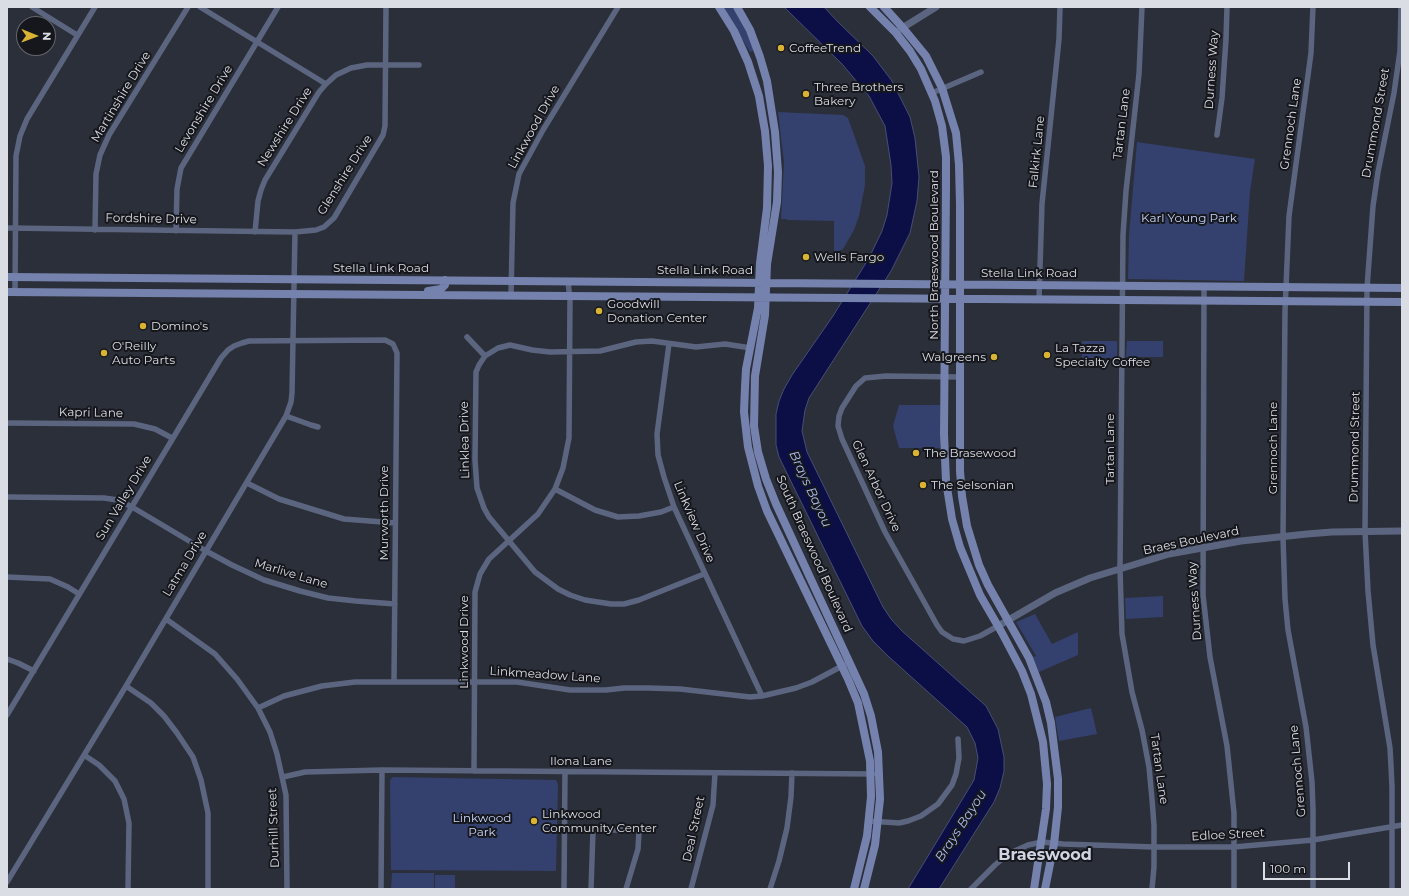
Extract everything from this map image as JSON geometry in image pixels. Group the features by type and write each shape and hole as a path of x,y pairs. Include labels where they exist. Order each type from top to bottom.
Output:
{"main road":[{"name":"South Braeswood Boulevard","path":"719,7 734,31 748,62 759,96 767,149 769,228 767,264 762,297 764,326 755,376 754,426 758,452 766,479 776,504 864,694 871,716 878,752 880,774 879,822 876,845 864,889"},
{"name":"South Braeswood Boulevard","path":"737,7 750,30 760,57 768,88 777,149 778,183 769,228"},
{"name":"North Braeswood Boulevard","path":"870,7 896,33 910,51 921,69 932,93 942,126 946,157 944,460 949,503 960,547 980,595 1022,672 1039,720 1044,743 1046,797 1042,842 1034,889"},
{"name":"North Braeswood Boulevard","path":"884,7 926,56 942,88 956,133 959,165 960,471 962,496 967,526 979,565 988,585 1029,658 1046,702 1054,742 1058,779 1058,807 1054,844 1045,889"},
{"path":"748,62 760,57"},
{"path":"767,149 777,149"},
{"path":"946,186 959,186"},
{"name":"Stella Link Road","path":"11,277 1402,288"},
{"path":"137,278 137,293"},
{"path":"209,278 209,293"},
{"path":"407,295 441,289 445,286 445,280"},
{"path":"629,282 630,296"},
{"path":"11,292 1402,302"},
{"name":"South Braeswood Boulevard","path":"762,297 750,348 746,375 744,412 748,447 758,486 771,518 842,666 858,703 866,736 871,774 869,821 864,852 854,889"},
{"path":"957,535 967,526"},
{"path":"1044,743 1054,742"}],"street":[{"path":"32,7 78,35"},
{"path":"11,292 15,228 16,156 20,136 27,119 95,7"},
{"name":"Martinshire Drive","path":"95,230 96,174 100,155 110,135 188,7"},
{"path":"200,7 326,84"},
{"name":"Levonshire Drive","path":"176,231 177,189 181,168 278,7"},
{"name":"Glenshire Drive","path":"294,232 316,230 324,227 334,218 383,135 385,126 386,7"},
{"name":"Linkwood Drive","path":"511,296 513,203 519,174 543,130 618,7"},
{"path":"896,33 936,7"},
{"name":"Falkirk Lane","path":"1039,299 1042,204 1060,39 1060,7"},
{"name":"Tartan Lane","path":"1142,7 1139,74 1126,191 1121,285 1120,569 1122,634 1132,692 1142,730 1149,766 1154,847 1152,889"},
{"name":"Durness Way","path":"1217,135 1222,90 1227,7"},
{"name":"Grennoch Lane","path":"1313,7 1312,53 1289,216 1285,301 1283,537 1285,600 1288,630 1309,753 1313,803 1313,889"},
{"name":"Drummond Street","path":"1392,889 1392,787 1390,754 1373,646 1365,531 1367,288 1373,206 1378,172 1394,93 1400,51 1401,7"},
{"name":"Newshire Drive","path":"255,232 258,201 261,190 318,92 336,75 351,68 367,65 419,65"},
{"path":"932,93 981,72"},
{"name":"Fordshire Drive","path":"7,228 294,232"},
{"name":"Latma Drive","path":"7,882 126,686 286,416 291,402 292,393 294,232"},
{"name":"Linkwood Drive","path":"474,771 474,601 477,581 482,569 489,559 538,514 555,489 563,468 568,448 570,296 568,281"},
{"name":"Durness Way","path":"1204,286 1203,595 1210,657 1227,746 1234,813 1234,889"},
{"path":"467,337 485,356 498,348 510,345 541,352 600,351 636,342 652,341 696,347 725,344 750,348"},
{"name":"Sun Valley Drive","path":"7,715 172,438 221,358 228,350 242,342 385,340 393,344"},
{"name":"Murworth Drive","path":"393,344 397,353 394,682"},
{"name":"Linkview Drive","path":"669,344 658,416 657,439 660,463 674,507 762,696"},
{"name":"Linklea Drive","path":"485,356 478,365 475,378 475,476 477,488 484,508 494,524 535,572 558,589 585,600 611,604 624,604 639,600 704,574"},
{"name":"Glen Arbor Drive","path":"960,377 886,376 865,378 856,386 842,408 838,426 842,439 885,532 942,632 953,639 964,641 980,636 998,626"},
{"path":"286,416 318,427"},
{"name":"Kapri Lane","path":"7,423 134,424 155,429 172,438"},
{"path":"247,483 279,499 344,519 395,523"},
{"path":"555,489 595,510 618,517 639,516 662,512 674,507"},
{"name":"Marlive Lane","path":"7,497 104,498 118,500 132,506 232,566 264,580 300,591 335,598 395,604"},
{"name":"Braes Boulevard","path":"998,626 1055,593 1090,578 1169,554 1241,541 1332,532 1402,531"},
{"path":"7,577 50,579 79,594"},
{"name":"Durhill Street","path":"166,618 215,654 237,679 258,708 270,732 283,777 286,809 287,889"},
{"path":"7,659 34,671"},
{"name":"Linkmeadow Lane","path":"258,708 284,696 322,686 354,682 516,682 570,690 606,690 624,688 680,689 750,697 762,696 796,688 812,682 850,662"},
{"path":"126,686 151,703 164,716 193,757 201,780 208,812 208,889"},
{"path":"869,821 898,823 914,820 938,804 952,785 956,774 959,758 958,739"},
{"path":"84,755 99,765 115,781 124,799 129,823 128,889"},
{"path":"381,889 382,770"},
{"name":"Ilona Lane","path":"283,777 306,772 382,770 880,774"},
{"path":"564,889 565,772"},
{"name":"Deal Street","path":"691,889 713,805 715,773"},
{"path":"770,889 787,828 792,773"},
{"name":"Edloe Street","path":"1054,844 1154,847 1234,847 1313,840 1402,825"},
{"path":"591,889 593,831 637,830 639,832 638,849 626,889"},
{"path":"971,889 1008,854 1028,845 1042,842 1054,844"}],"green space":[{"path":"722,7 732,7 753,45 753,51 750,52"},
{"path":"778,112 843,115 848,118 865,166 865,185 859,216 854,230 843,249 839,251 834,251 834,221 781,219 784,162"},
{"name":"Karl Young Park","path":"1137,142 1255,159 1250,192 1244,281 1128,279 1129,235"},
{"path":"1082,341 1117,341 1117,358 1082,358"},
{"path":"1127,341 1163,341 1163,357 1126,357"},
{"path":"899,405 940,405 940,448 899,448 893,426"},
{"path":"1163,596 1163,617 1126,619 1125,598"},
{"path":"1035,614 1052,644 1078,632 1078,655 1039,672 1033,657 1036,656 1016,622"},
{"path":"1091,708 1097,734 1059,741 1055,717"},
{"name":"Linkwood Park","path":"393,777 556,780 558,784 556,871 391,870 390,780"},
{"path":"392,873 434,873 434,889 391,889"},
{"path":"435,875 455,875 455,889 435,889"}],"water":[{"name":"Brays Bayou","path":"784,7 824,7 873,56 892,81 910,117 915,138 919,177 917,201 910,233 891,271 809,398 805,410 802,431 807,452 883,607 902,631 986,706 998,729 1004,757 1004,771 1000,788 994,802 939,889 908,889 974,780 978,758 975,743 967,727 888,656 873,641 862,626 779,457 776,445 776,414 784,389 833,316 869,258 882,231 887,215 892,183 891,165 885,126 869,96 842,64"}],"place":[{"name":"CoffeeTrend","path":"781,48"},
{"name":"Three Brothers Bakery","path":"806,94"},
{"name":"Wells Fargo","path":"806,257"},
{"name":"Goodwill Donation Center","path":"599,311"},
{"name":"Domino's","path":"143,326"},
{"name":"O'Reilly Auto Parts","path":"104,353"},
{"name":"La Tazza Specialty Coffee","path":"1047,355"},
{"name":"Walgreens","path":"994,357"},
{"name":"The Brasewood","path":"916,453"},
{"name":"The Selsonian","path":"923,485"},
{"name":"Linkwood Community Center","path":"534,821"}],"district":[{"name":"Braeswood","path":"1045,855"}]}
